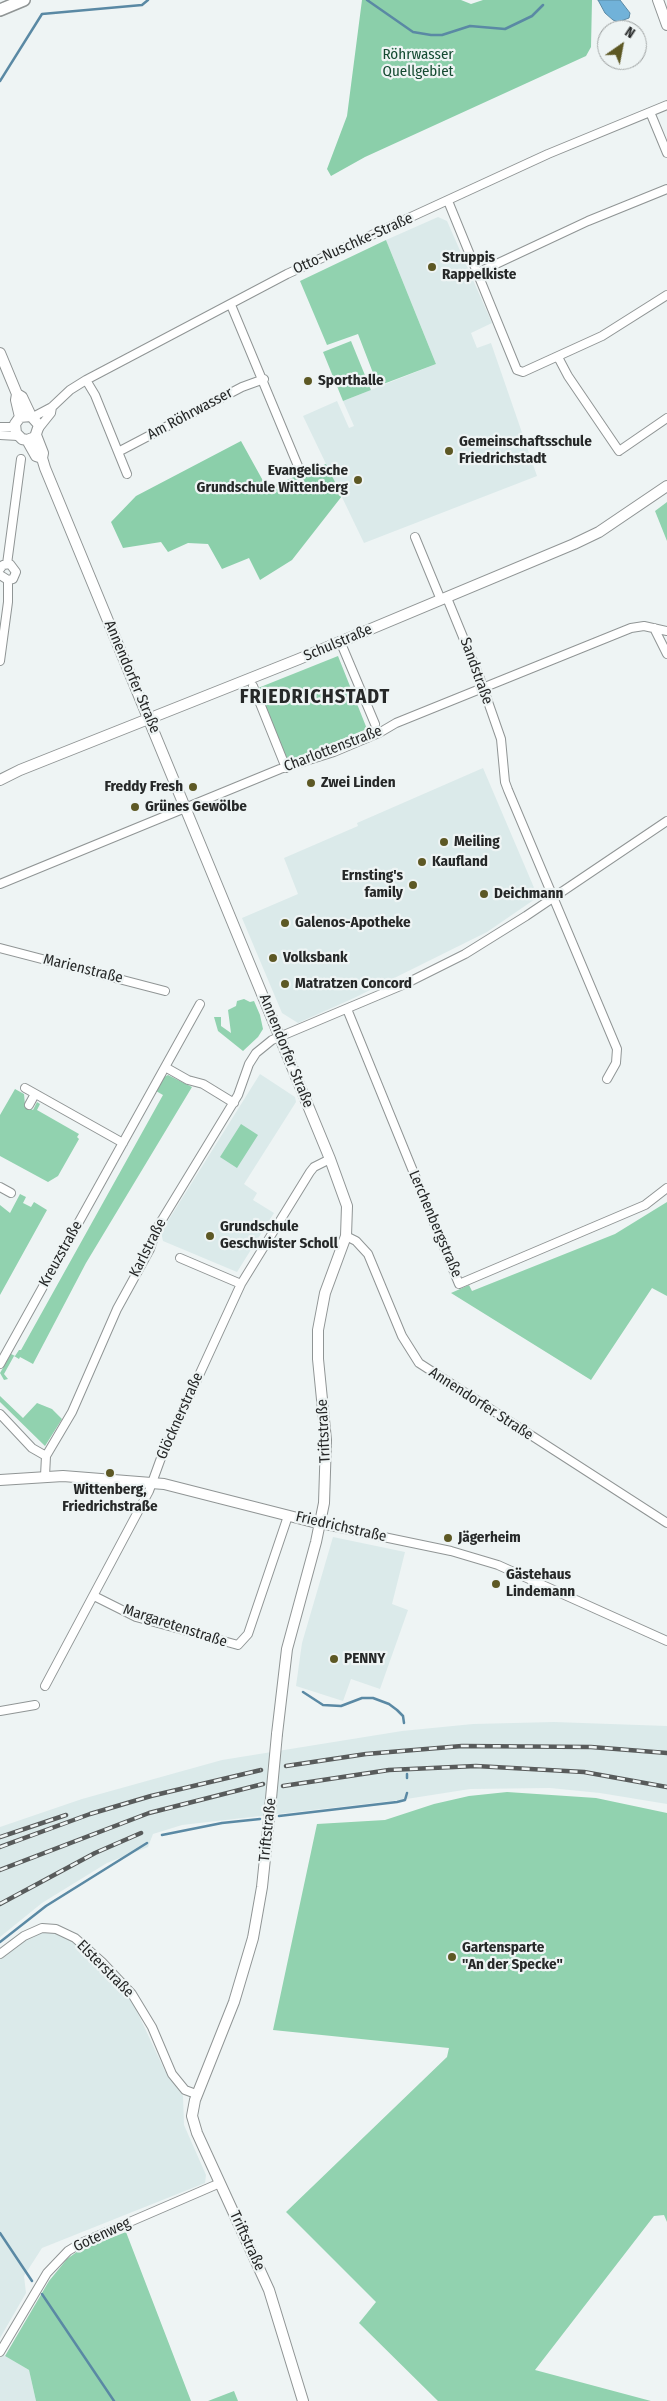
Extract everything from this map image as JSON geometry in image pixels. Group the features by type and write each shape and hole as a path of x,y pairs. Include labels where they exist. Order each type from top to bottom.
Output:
{"main road":[{"path":"0,10 24,0"},
{"path":"658,0 667,25"},
{"path":"0,353 17,394 22,397 28,417 27,433"},
{"name":"Annendorfer Straße","path":"28,417 27,433 36,456 42,458 330,1159 347,1206 346,1236"},
{"name":"Schulstraße","path":"0,780 20,770 150,719 584,540 667,486"},
{"name":"Triftstraße","path":"303,2401 269,2290 192,2121 192,2110 196,2094 234,2002 248,1960 260,1909 287,1649 324,1502 326,1447 318,1330 325,1293 346,1236"},
{"name":"Friedrichstraße","path":"0,1480 45,1476 152,1483 180,1487 320,1524"}],"street":[{"name":"Otto-Nuschke-Straße","path":"28,417 52,407 70,390 86,380 326,255 563,147 667,105"},
{"path":"650,112 667,153"},
{"path":"477,273 588,221 667,189"},
{"path":"448,201 517,370 523,372 617,328 667,296"},
{"path":"231,305 264,379 298,466"},
{"path":"558,357 568,376 619,451 667,418"},
{"name":"Am Röhrwasser","path":"118,452 242,387 264,379"},
{"path":"86,380 95,395 127,474"},
{"name":"Otto-Nuschke-Straße","path":"27,433 51,412 52,407"},
{"path":"0,428 27,433"},
{"path":"0,435 27,433"},
{"path":"0,569 7,564 21,459"},
{"name":"Sandstraße","path":"415,537 482,687 502,744 505,782 553,898"},
{"path":"7,564 12,566 16,572 13,579 8,580"},
{"path":"0,575 8,580"},
{"path":"0,661 8,602 8,580"},
{"name":"Charlottenstraße","path":"0,884 186,807 286,768 334,752 396,723 482,687 631,628 644,626 667,631"},
{"path":"654,628 667,654"},
{"path":"340,641 375,724"},
{"path":"253,686 286,768"},
{"path":"280,1036 347,1009 449,963 553,898 667,821"},
{"path":"553,898 617,1049 616,1063 607,1079"},
{"name":"Marienstraße","path":"0,948 165,990"},
{"name":"Kreuzstraße","path":"0,1364 200,1004"},
{"name":"Lerchenbergstraße","path":"347,1009 459,1284 645,1205 667,1188"},
{"name":"Karlstraße","path":"45,1476 46,1456 72,1412 117,1308 150,1249 158,1228 234,1103 252,1058 266,1044 280,1036"},
{"path":"165,1067 188,1080 203,1084 234,1103"},
{"path":"25,1088 123,1143"},
{"path":"29,1104 35,1094"},
{"name":"Glöcknerstraße","path":"45,1686 152,1483 161,1458 241,1284 310,1172 314,1167 330,1159"},
{"path":"0,1187 11,1193"},
{"name":"Annendorfer Straße","path":"346,1236 356,1241 368,1254 402,1336 419,1363 667,1523"},
{"path":"180,1258 241,1284"},
{"path":"0,1414 32,1448 46,1456"},
{"name":"Margaretenstraße","path":"94,1596 136,1617 238,1645 248,1634 288,1516"},
{"name":"Friedrichstraße","path":"320,1524 451,1551 498,1565 667,1642"},
{"path":"0,1712 35,1706"},
{"name":"Elsterstraße","path":"0,1954 24,1936 42,1928 56,1929 75,1938 102,1962 132,1994 152,2027 176,2080 186,2090 196,2094"},
{"name":"Gotenweg","path":"0,2352 47,2273 68,2251 81,2243 220,2183"}],"shaded area":[{"path":"438,217 447,221 492,323 471,333 477,348 491,343 537,476 364,543 303,416 337,401 349,428 354,426 343,401 436,364 386,240"},
{"path":"483,768 538,897 487,932 354,998 298,1023 282,1013 242,918 298,894 284,858 358,826 357,823"},
{"path":"260,1074 295,1097 296,1102 244,1184 257,1193 253,1200 274,1213 237,1272 163,1241 161,1232"},
{"path":"333,1537 405,1552 392,1604 408,1610 380,1689 351,1679 343,1701 296,1686 302,1643"},
{"path":"554,1722 667,1726 667,1804 600,1793 550,1788 470,1789 400,1800 182,1825 153,1834 148,1847 107,1863 42,1903 0,1937 0,1827 82,1799 222,1760 402,1731 473,1724"},
{"path":"44,1931 55,1932 75,1941 103,1968 134,2005 164,2069 183,2096 184,2125 206,2175 205,2183 42,2248 24,2276 26,2293 0,2338 0,1959 34,1934"},
{"path":"0,2353 29,2370 36,2401 0,2401"}],"green space":[{"name":"Röhrwasser Quellgebiet","path":"362,0 461,0 471,4 483,0 592,0 591,47 586,56 365,157 331,176 327,169 347,116"},
{"path":"386,240 436,364 378,386 358,334 327,345 300,281"},
{"path":"351,341 371,390 343,401 323,352"},
{"path":"241,441 267,488 326,464 342,496 292,560 260,580 249,558 222,569 208,544 188,543 168,552 161,542 123,548 111,522 136,496"},
{"path":"667,502 667,541 655,511"},
{"path":"338,656 367,729 287,761 258,688"},
{"path":"244,999 250,1002 254,1001 263,1029 258,1037 243,1051 218,1031 214,1017 221,1017 221,1026 231,1033 228,1010 236,1006 237,1001"},
{"path":"168,1075 192,1087 86,1263 33,1364 14,1356 4,1374 8,1379 4,1380 0,1373 11,1354 15,1356 21,1350 163,1095 156,1091 164,1077"},
{"path":"15,1089 24,1094 25,1105 33,1110 37,1102 40,1104 37,1110 79,1134 77,1137 79,1139 58,1176 48,1182 0,1156 0,1115"},
{"path":"241,1124 258,1135 237,1168 220,1157"},
{"path":"20,1194 26,1197 23,1203 31,1207 34,1202 47,1210 0,1295 0,1205 10,1213"},
{"path":"667,1202 667,1296 652,1288 591,1380 451,1293 469,1285 472,1291 615,1234"},
{"path":"0,1396 23,1418 37,1403 52,1409 62,1419 45,1446 0,1402"},
{"path":"507,1792 596,1798 667,1813 667,2222 664,2215 654,2216 535,2370 651,2401 438,2401 359,2323 376,2302 286,2212 447,2057 449,2048 273,2030 317,1824 385,1820 434,1804 469,1796"},
{"path":"126,2232 191,2401 36,2401 29,2370 5,2356 49,2281 67,2259 78,2251"},
{"path":"234,2391 238,2401 208,2401"}],"water":[{"path":"598,0 620,0 630,13 629,18 613,20 605,13"}],"waterway":[{"path":"0,81 42,14 142,5 148,0"},
{"path":"367,0 413,32 431,35 442,35 470,26 505,29 532,16 543,5"},
{"path":"303,1692 323,1705 341,1706 362,1698 373,1698 389,1704 397,1710 403,1716 404,1723"},
{"path":"279,1816 397,1802 405,1800 407,1793"},
{"path":"162,1835 222,1823 260,1819"},
{"path":"0,1942 46,1906 147,1843"},
{"path":"0,2233 32,2281"},
{"path":"42,2294 114,2401"}],"railway":[{"path":"286,1766 366,1754 462,1746 591,1747 667,1753"},
{"path":"283,1786 389,1770 476,1766 584,1772 667,1787"},
{"path":"0,1847 90,1814 151,1796 261,1770"},
{"path":"0,1870 149,1813 263,1784"},
{"path":"0,1837 66,1815"},
{"path":"0,1904 95,1853 141,1833"}],"place":[{"name":"Struppis Rappelkiste","path":"432,267"},
{"name":"Sporthalle","path":"308,381"},
{"name":"Gemeinschaftsschule Friedrichstadt","path":"449,451"},
{"name":"Evangelische Grundschule Wittenberg","path":"358,480"},
{"name":"Zwei Linden","path":"311,783"},
{"name":"Freddy Fresh","path":"193,787"},
{"name":"Grünes Gewölbe","path":"135,807"},
{"name":"Meiling","path":"444,842"},
{"name":"Kaufland","path":"422,862"},
{"name":"Ernsting's family","path":"413,885"},
{"name":"Deichmann","path":"484,894"},
{"name":"Galenos-Apotheke","path":"285,923"},
{"name":"Volksbank","path":"273,958"},
{"name":"Matratzen Concord","path":"285,984"},
{"name":"Grundschule Geschwister Scholl","path":"210,1236"},
{"name":"Wittenberg, Friedrichstraße","path":"110,1473"},
{"name":"Jägerheim","path":"448,1538"},
{"name":"Gästehaus Lindemann","path":"496,1584"},
{"name":"PENNY","path":"334,1659"},
{"name":"Gartensparte \"An der Specke\"","path":"452,1957"}],"district":[{"name":"FRIEDRICHSTADT","path":"315,697"}]}
